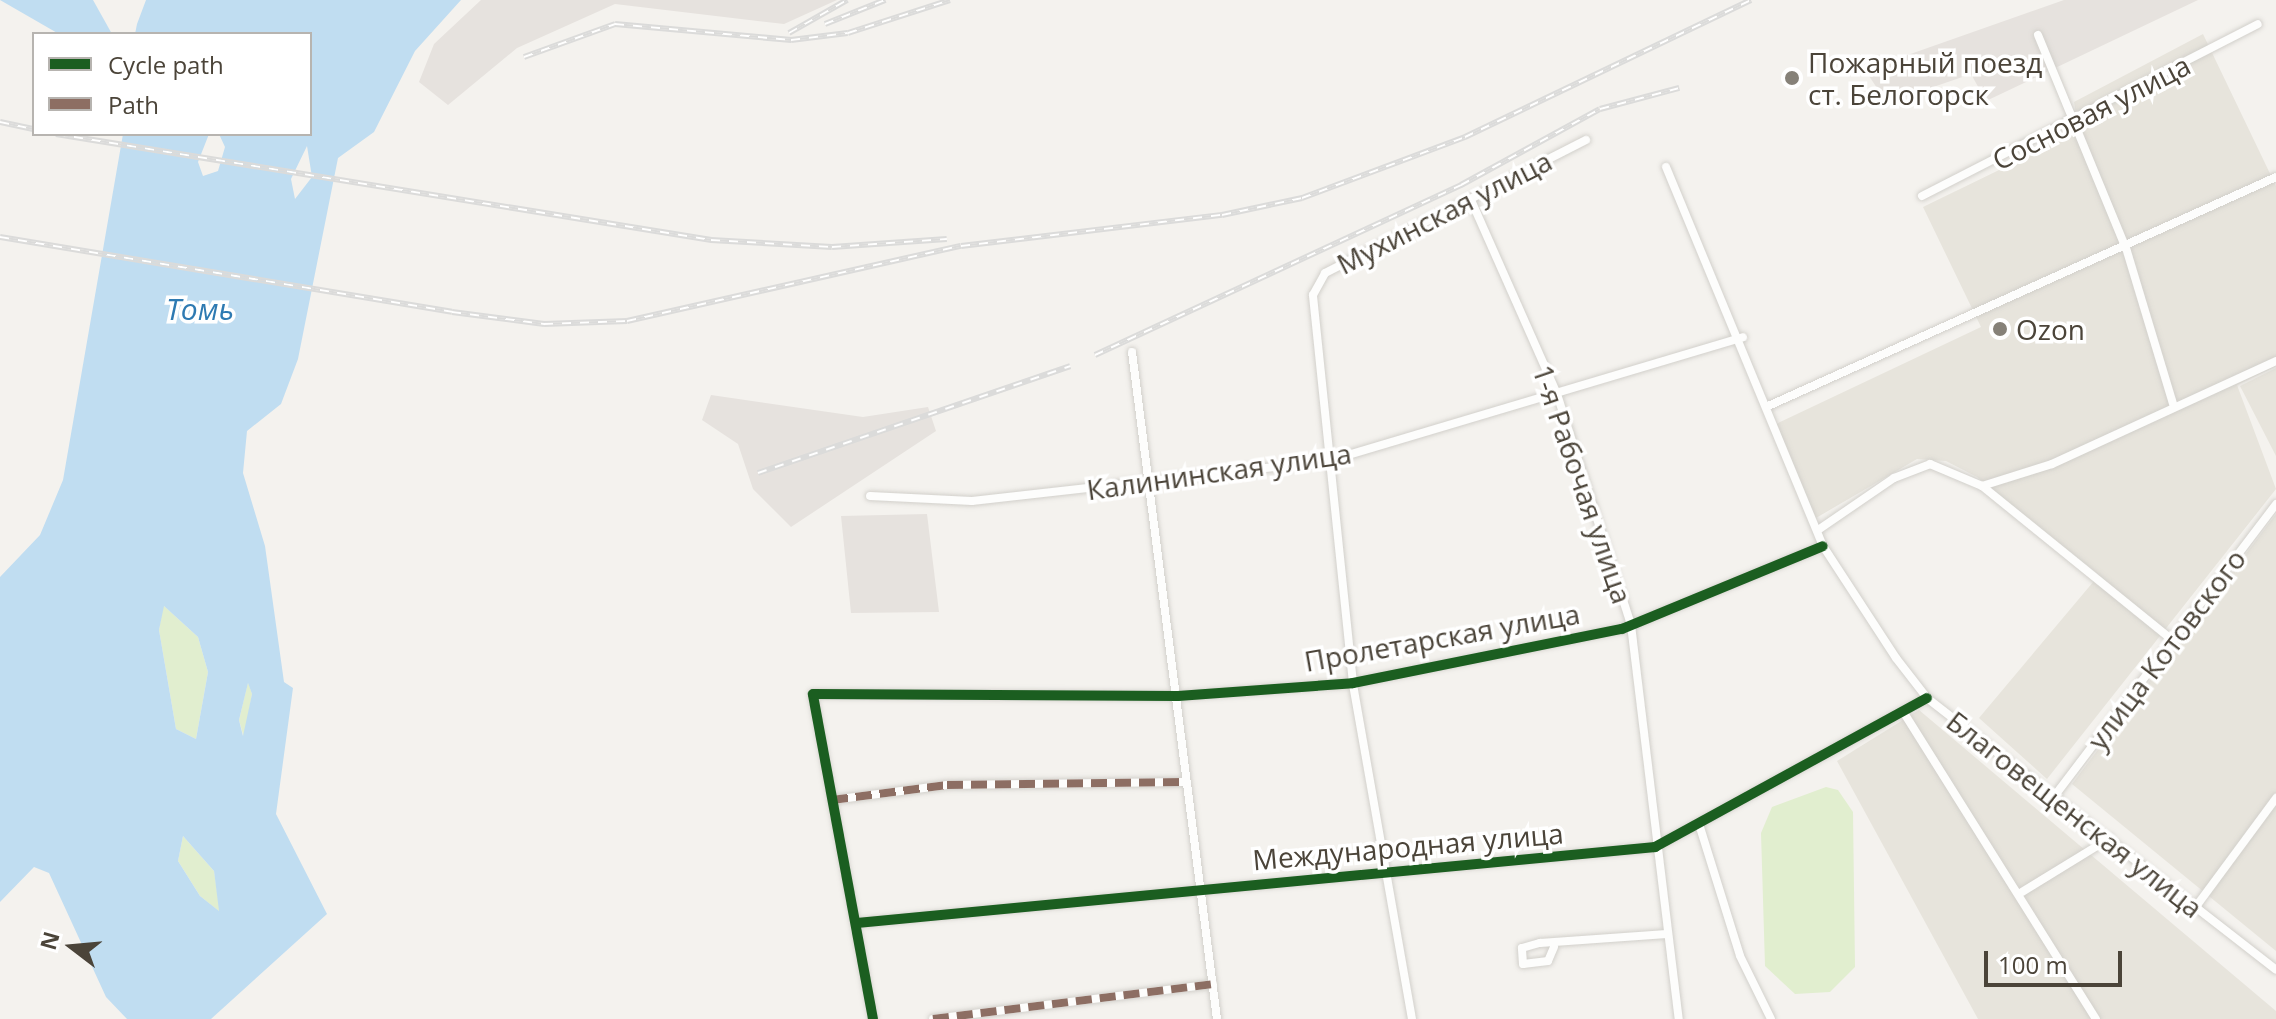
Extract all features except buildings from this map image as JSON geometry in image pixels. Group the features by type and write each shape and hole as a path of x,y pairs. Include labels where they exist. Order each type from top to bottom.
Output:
{"street":[{"name":"Сосновая улица","path":"1922,196 2074,124 2258,24"},
{"path":"2038,35 2126,248 2174,407"},
{"name":"Мухинская улица","path":"1328,461 1313,295 1325,273 1586,140"},
{"name":"Благовещенская улица","path":"1666,167 1743,337 1766,407 1823,546 1927,698 2056,794 2276,970"},
{"path":"1766,407 2126,248 2276,177"},
{"name":"1-я Рабочая улица","path":"1471,200 1557,394 1631,625 1655,847 1679,1019"},
{"name":"Калининская улица","path":"870,496 972,501 1151,485 1328,461 1743,337"},
{"path":"1132,352 1178,696 1183,782 1217,1019"},
{"path":"1982,486 2052,464 2276,361"},
{"path":"1328,461 1353,683 1392,873 1412,1019"},
{"path":"1818,530 1894,478 1930,464 1982,486 2172,640"},
{"name":"улица Котовского","path":"2056,794 2276,504"},
{"name":"Пролетарская улица","path":"832,800 813,694 1178,696 1353,683 1631,625 1823,546"},
{"name":"Международная улица","path":"857,923 1655,847 1927,698"},
{"path":"1904,713 2022,892 2096,1019"},
{"path":"873,1019 832,800 973,784 1183,782"},
{"path":"2195,908 2276,798"},
{"path":"1699,824 1740,956 1771,1019"},
{"path":"2022,892 2110,838"},
{"path":"1554,947 1667,934"},
{"path":"933,1019 1213,984"}],"shaded area":[{"path":"481,0 837,0 784,24 615,4 517,48 448,105 419,82 434,44"},
{"path":"2064,0 2198,0 1986,101 1971,74 1887,103 1865,70"},
{"path":"2203,34 2276,186 2276,366 2237,385 2276,489 2047,779 1979,718 2099,575 1977,477 1946,461 1917,459 1816,518 1774,425 1981,327 1923,207 2079,131 2074,102"},
{"path":"2276,368 2276,456 2240,386"},
{"path":"711,395 863,417 928,407 936,431 791,527 753,489 738,444 702,420"},
{"path":"927,514 939,612 851,613 841,516"},
{"path":"2276,514 2276,951 2072,784"},
{"path":"1919,710 2276,1011 2276,1019 1978,1019 1837,761"}],"green space":[{"path":"163,605 198,637 208,672 196,739 176,729 159,630"},
{"path":"248,682 252,694 244,738 239,720"},
{"path":"1826,787 1838,790 1853,812 1855,967 1830,992 1795,994 1765,966 1761,833 1772,807"},
{"path":"183,836 214,871 220,912 200,896 178,861"}],"water":[{"path":"0,0 93,0 111,32 56,32"},
{"name":"Томь","path":"146,0 461,0 415,51 374,132 338,158 298,359 281,404 247,431 243,473 265,546 284,682 293,688 276,814 327,914 211,1019 127,1019 106,997 49,873 34,867 0,902 0,577 40,535 63,480 123,136 208,136 198,162 203,176 218,171 225,147 220,136 312,136 312,32 135,32","holes":["307,146 312,177 295,199 291,179","164,606 198,637 208,672 196,739 176,729 159,630","248,683 252,694 243,736 239,720","183,836 214,871 219,911 200,896 178,861"]}],"railway":[{"path":"789,33 847,0"},
{"path":"825,24 885,0"},
{"path":"524,57 615,24 791,40 848,33 950,0"},
{"path":"0,237 452,312 544,324 627,321 961,246 1222,215 1302,198 1465,137 1751,0"},
{"path":"1095,355 1461,185 1600,109 1679,88"},
{"path":"0,122 32,129"},
{"path":"68,136 711,240 832,247 947,239"},
{"path":"758,473 1070,366"}],"marked path":[{"path":"832,800 947,785 1183,782"},
{"path":"933,1019 1213,984"}],"cycle path":[{"path":"873,1019 813,694 1178,696 1353,683 1622,629 1823,546"},
{"path":"857,923 1655,847 1927,698"}],"place":[{"name":"Пожарный поезд ст. Белогорск","path":"1792,78"},
{"name":"Ozon","path":"2000,329"}]}
